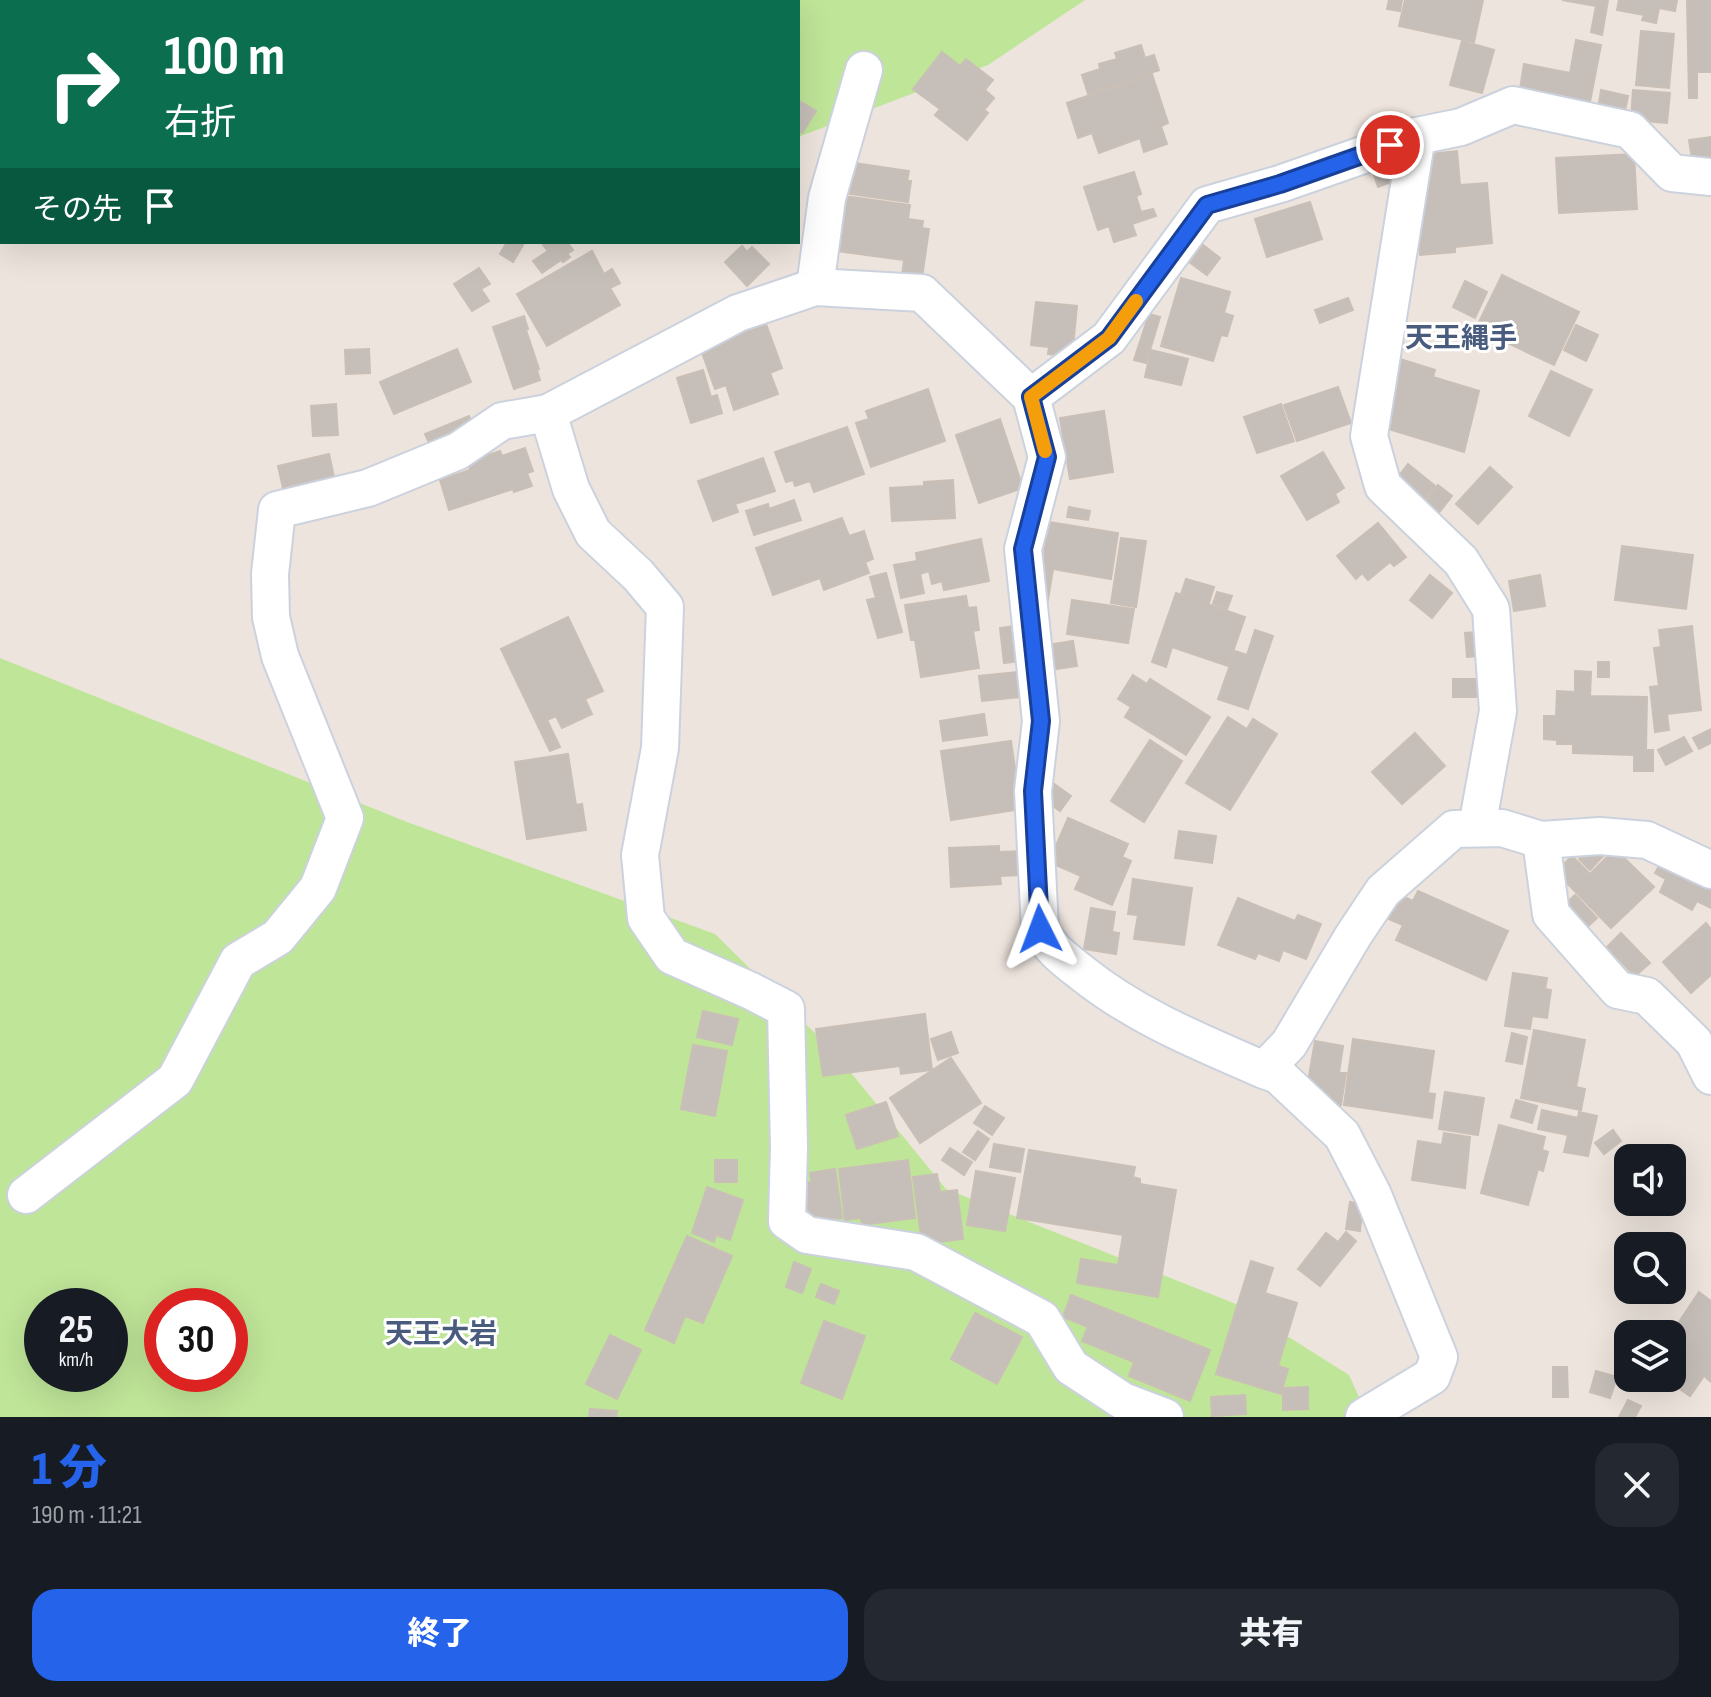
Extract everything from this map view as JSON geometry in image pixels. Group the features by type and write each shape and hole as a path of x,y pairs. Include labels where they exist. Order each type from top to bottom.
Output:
{"street":[{"path":"815,287 827,198 864,70"},
{"path":"1031,397 1109,338 1207,205 1280,184 1417,136 1461,127 1513,105 1630,130 1672,173 1711,177"},
{"path":"1417,136 1369,436 1383,486 1461,561 1491,609 1498,711 1477,827"},
{"path":"26,1195 175,1080 238,961 278,937 318,888 345,818 280,656 271,617 270,574 277,510 368,488 458,451 502,421 548,413 738,313 815,287 922,293 1031,397 1047,457 1023,549 1041,721 1033,791 1040,929 1049,948 1114,999 1166,1028 1278,1075 1342,1135 1373,1195 1439,1357 1432,1376 1364,1417"},
{"path":"548,413 571,489 593,533 638,575 665,607 660,748 640,855 646,918 672,956 786,1009 787,1221 807,1235 916,1252 1042,1319 1071,1367 1123,1401 1165,1417"},
{"path":"1264,1070 1289,1044 1383,891 1454,829 1502,828 1541,840 1600,836 1647,840 1711,870"},
{"path":"1541,840 1551,914 1618,990 1647,996 1694,1042 1711,1076"}],"green space":[{"path":"800,0 1085,0 988,65 800,136"},
{"path":"0,658 407,822 715,934 834,1052 946,1189 1236,1304 1349,1375 1368,1417 0,1417"}],"building":[{"path":"1389,0 1402,0 1400,11 1387,9"},
{"path":"1405,0 1483,0 1474,42 1399,26"},
{"path":"1562,0 1608,0 1602,35 1591,32 1596,6"},
{"path":"1619,0 1677,0 1675,11 1659,8 1656,23 1642,20 1644,15 1617,10"},
{"path":"1711,0 1711,72 1697,72 1697,98 1689,98 1687,1"},
{"path":"1641,31 1674,34 1669,88 1636,85"},
{"path":"1576,40 1601,45 1589,107 1520,89 1524,64 1570,73"},
{"path":"1462,41 1494,50 1482,93 1450,85"},
{"path":"1141,45 1145,58 1154,55 1159,70 1088,94 1082,75 1100,69 1099,64 1117,59 1115,53"},
{"path":"942,52 960,66 966,59 993,80 985,90 994,98 984,110 988,113 967,140 935,115 940,109 913,89"},
{"path":"1152,74 1168,123 1161,126 1167,144 1144,152 1140,138 1099,153 1092,133 1078,138 1067,103"},
{"path":"1601,90 1628,96 1624,115 1598,110"},
{"path":"1633,90 1670,93 1667,123 1631,120"},
{"path":"800,101 816,111 800,132"},
{"path":"1711,137 1711,165 1706,166 1705,156 1692,159 1689,140"},
{"path":"1457,151 1460,185 1487,183 1492,243 1455,247 1455,252 1420,255 1416,207 1422,177 1432,176 1430,154"},
{"path":"1634,154 1637,209 1559,213 1556,158"},
{"path":"1393,162 1399,179 1378,187 1372,169"},
{"path":"854,163 909,171 908,202 850,194"},
{"path":"1134,172 1141,194 1136,196 1141,212 1153,209 1156,216 1132,224 1136,235 1114,242 1109,226 1098,230 1084,187"},
{"path":"844,196 910,205 908,219 923,221 922,228 929,229 922,278 902,275 904,260 836,251"},
{"path":"1310,202 1322,239 1267,257 1255,219"},
{"path":"1198,241 1220,258 1207,275 1185,259"},
{"path":"506,244 523,245 513,262 500,254"},
{"path":"568,244 573,250 567,254 570,257 542,273 533,261 548,251 543,245"},
{"path":"742,246 747,252 752,247 769,264 747,286 725,262"},
{"path":"592,251 604,274 612,269 620,283 610,288 620,305 547,346 517,294"},
{"path":"479,268 490,284 481,289 489,301 472,311 454,284"},
{"path":"1502,275 1579,312 1554,365 1476,328"},
{"path":"1181,278 1230,292 1224,313 1233,316 1227,336 1221,335 1213,361 1161,346"},
{"path":"1465,281 1487,292 1475,318 1453,307"},
{"path":"1348,298 1353,310 1320,323 1315,310"},
{"path":"1036,302 1077,306 1072,357 1048,354 1049,347 1031,345"},
{"path":"1149,314 1160,317 1146,363 1134,360"},
{"path":"524,316 540,380 514,389 493,327"},
{"path":"766,324 782,368 770,373 778,394 734,410 726,385 715,389 700,347"},
{"path":"1576,325 1598,335 1586,361 1564,350"},
{"path":"369,349 370,373 346,374 345,350"},
{"path":"457,349 471,382 394,414 380,382"},
{"path":"1151,350 1188,359 1181,385 1145,377"},
{"path":"1400,359 1435,370 1433,377 1479,391 1464,452 1379,426"},
{"path":"703,370 711,397 717,395 722,413 691,423 677,378"},
{"path":"1551,371 1592,390 1569,436 1529,416"},
{"path":"1338,387 1351,423 1297,441 1284,405"},
{"path":"928,389 945,441 871,467 856,423 869,419 866,411"},
{"path":"336,404 338,435 313,436 311,406"},
{"path":"1281,404 1294,441 1257,453 1244,417"},
{"path":"1104,411 1113,472 1070,479 1060,418"},
{"path":"469,416 474,429 431,447 425,434"},
{"path":"1000,419 1023,488 979,503 956,435"},
{"path":"847,427 864,474 814,492 810,481 795,486 793,480 786,482 775,452"},
{"path":"525,448 533,471 527,473 532,486 449,510 440,480 470,470 468,462 500,451 502,456"},
{"path":"1323,452 1344,488 1335,494 1339,502 1307,520 1281,476"},
{"path":"329,454 334,477 283,488 278,466"},
{"path":"763,458 775,491 735,504 738,512 713,521 698,481"},
{"path":"1408,464 1435,486 1418,507 1392,485"},
{"path":"1490,467 1512,487 1478,524 1456,504"},
{"path":"953,480 955,518 892,521 890,488"},
{"path":"1438,485 1452,496 1434,519 1420,508"},
{"path":"794,500 801,520 754,535 746,511 768,504 769,509"},
{"path":"1069,507 1090,511 1088,520 1067,517"},
{"path":"842,518 849,536 864,531 873,559 865,562 869,573 824,590 820,578 773,595 756,548"},
{"path":"1049,522 1118,533 1111,579 1053,569 1048,600 1032,598 1038,560 1043,561"},
{"path":"1378,523 1406,557 1394,566 1390,562 1368,580 1362,573 1356,579 1337,556"},
{"path":"1121,538 1146,541 1136,607 1111,603"},
{"path":"981,539 989,581 944,590 942,581 932,584 929,571 920,574 924,593 901,598 894,565 917,561 916,553"},
{"path":"1622,546 1693,555 1686,609 1615,600"},
{"path":"886,573 902,632 878,638 867,600 876,598 870,577"},
{"path":"1430,575 1452,593 1432,618 1410,600"},
{"path":"1540,575 1545,606 1514,611 1509,581"},
{"path":"1186,579 1214,587 1209,603 1181,594"},
{"path":"1217,592 1232,596 1227,609 1213,604"},
{"path":"1176,593 1245,617 1228,666 1172,647 1166,667 1152,662"},
{"path":"966,596 968,608 976,607 979,630 973,631 979,668 921,677 905,605"},
{"path":"1072,600 1134,609 1128,643 1067,634"},
{"path":"568,617 603,691 585,699 592,714 562,728 556,716 547,720 560,747 550,751 501,649"},
{"path":"1015,626 1019,661 1004,663 1000,628"},
{"path":"1692,626 1701,710 1667,714 1669,730 1655,732 1650,687 1659,686 1654,648 1661,647 1659,630"},
{"path":"1255,630 1273,636 1248,709 1218,699 1235,651 1247,655"},
{"path":"1476,632 1478,656 1467,657 1465,633"},
{"path":"1073,641 1077,666 1056,669 1053,644"},
{"path":"1598,662 1609,662 1609,677 1598,677"},
{"path":"1575,671 1591,672 1590,696 1647,697 1646,750 1653,750 1653,771 1634,771 1634,755 1573,753 1573,744 1557,744 1557,740 1544,739 1544,716 1556,716 1557,691 1575,692"},
{"path":"1019,672 1021,697 982,701 979,676"},
{"path":"1133,675 1147,684 1150,679 1210,717 1186,755 1125,717 1131,707 1118,699"},
{"path":"1453,679 1482,679 1482,697 1453,697"},
{"path":"984,714 987,735 943,741 940,721"},
{"path":"1228,717 1247,729 1253,719 1277,734 1230,810 1186,783"},
{"path":"1711,729 1711,743 1699,749 1693,738"},
{"path":"1415,733 1445,766 1402,804 1372,772"},
{"path":"1684,737 1692,751 1666,765 1658,750"},
{"path":"1150,740 1182,761 1144,822 1111,801"},
{"path":"1011,741 1021,809 951,820 941,751"},
{"path":"568,754 576,805 582,804 586,830 527,839 515,762"},
{"path":"1053,783 1071,796 1060,811 1043,799"},
{"path":"1068,818 1128,844 1122,857 1131,861 1112,905 1075,889 1081,876 1049,862"},
{"path":"1179,831 1216,836 1212,863 1175,858"},
{"path":"1594,844 1605,854 1590,870 1579,859"},
{"path":"999,846 999,852 1024,851 1025,875 1000,876 1001,884 951,887 949,848"},
{"path":"1612,852 1617,857 1620,854 1654,887 1611,928 1556,872 1572,856 1590,874"},
{"path":"1671,862 1711,889 1711,908 1697,901 1692,910 1660,892 1666,879 1655,873 1659,866 1666,871"},
{"path":"1133,879 1192,888 1184,945 1134,939 1138,915 1128,914"},
{"path":"1418,891 1508,931 1486,980 1396,940 1403,925 1384,917 1395,893 1413,901"},
{"path":"1575,895 1597,918 1583,931 1561,908"},
{"path":"1238,898 1295,921 1298,915 1321,924 1306,959 1283,950 1279,961 1258,953 1255,959 1218,945"},
{"path":"1091,908 1115,912 1112,932 1119,933 1116,954 1084,949"},
{"path":"1706,923 1711,929 1711,975 1691,993 1663,962"},
{"path":"1621,933 1650,963 1635,976 1607,947"},
{"path":"1513,973 1547,978 1545,989 1551,990 1547,1018 1532,1016 1530,1029 1505,1026"},
{"path":"703,1011 738,1019 732,1045 697,1037"},
{"path":"925,1014 932,1070 901,1074 900,1066 823,1076 816,1029"},
{"path":"1534,1030 1585,1040 1576,1087 1585,1089 1581,1110 1521,1098"},
{"path":"951,1032 958,1053 938,1060 931,1039"},
{"path":"1512,1033 1527,1037 1522,1064 1506,1061"},
{"path":"1353,1039 1434,1051 1428,1093 1435,1094 1432,1118 1344,1105"},
{"path":"1315,1041 1343,1046 1339,1073 1346,1073 1341,1105 1305,1099"},
{"path":"693,1045 727,1051 715,1116 681,1109"},
{"path":"951,1058 981,1103 920,1143 890,1098"},
{"path":"1445,1092 1484,1098 1478,1135 1439,1129"},
{"path":"1516,1100 1537,1106 1532,1123 1511,1117"},
{"path":"886,1102 898,1136 857,1149 846,1115"},
{"path":"985,1106 1004,1118 992,1135 974,1123"},
{"path":"1542,1110 1578,1118 1579,1112 1597,1116 1588,1156 1564,1152 1568,1135 1538,1129"},
{"path":"1499,1125 1545,1137 1542,1150 1548,1152 1543,1171 1538,1169 1528,1205 1481,1193"},
{"path":"1613,1130 1621,1141 1604,1154 1595,1143"},
{"path":"978,1131 989,1139 975,1160 963,1152"},
{"path":"1444,1133 1470,1137 1465,1188 1412,1180 1418,1141 1442,1145"},
{"path":"994,1144 1024,1149 1020,1172 990,1167"},
{"path":"950,1148 972,1162 964,1175 942,1160"},
{"path":"1029,1150 1135,1167 1133,1177 1140,1179 1140,1184 1176,1190 1158,1297 1077,1283 1081,1259 1118,1265 1123,1235 1017,1218"},
{"path":"715,1160 737,1160 737,1182 715,1182"},
{"path":"908,1160 915,1218 862,1225 861,1218 845,1220 839,1169"},
{"path":"835,1169 842,1218 810,1222 804,1183 812,1182 810,1173"},
{"path":"976,1171 1015,1178 1005,1231 967,1225"},
{"path":"937,1174 940,1192 957,1190 963,1239 922,1244 913,1177"},
{"path":"707,1187 743,1200 730,1240 716,1235 714,1242 692,1233"},
{"path":"1350,1202 1363,1204 1360,1231 1346,1229"},
{"path":"1346,1232 1356,1241 1320,1286 1298,1269 1326,1233 1338,1242"},
{"path":"687,1236 732,1256 703,1323 685,1316 674,1343 645,1330"},
{"path":"1251,1261 1273,1268 1265,1293 1297,1303 1278,1366 1288,1369 1281,1394 1216,1374"},
{"path":"794,1262 811,1269 802,1293 786,1287"},
{"path":"821,1284 839,1291 834,1304 816,1297"},
{"path":"1699,1292 1711,1301 1711,1382 1704,1376 1690,1396 1684,1392 1686,1320 1680,1320"},
{"path":"1071,1295 1210,1350 1190,1401 1129,1376 1134,1362 1082,1341 1088,1327 1063,1317"},
{"path":"975,1313 1022,1337 997,1384 951,1359"},
{"path":"824,1321 865,1336 842,1399 801,1383"},
{"path":"610,1335 641,1350 617,1399 586,1384"},
{"path":"1553,1367 1567,1367 1568,1397 1553,1397"},
{"path":"1596,1371 1614,1376 1610,1398 1590,1392"},
{"path":"1308,1387 1308,1409 1283,1410 1283,1388"},
{"path":"1245,1395 1246,1414 1212,1416 1211,1397"},
{"path":"1628,1400 1641,1406 1635,1417 1619,1417"},
{"path":"590,1409 617,1411 616,1417 589,1417"}],"slow traffic":[{"path":"1045,451 1031,397 1109,338 1136,301"}],"district":[{"name":"天王縄手","path":"1461,337"},
{"name":"天王大岩","path":"441,1333"}],"route":[{"path":"1040,929 1033,791 1041,721 1023,549 1047,457 1031,397 1109,338 1207,205 1280,184 1390,145"}]}
